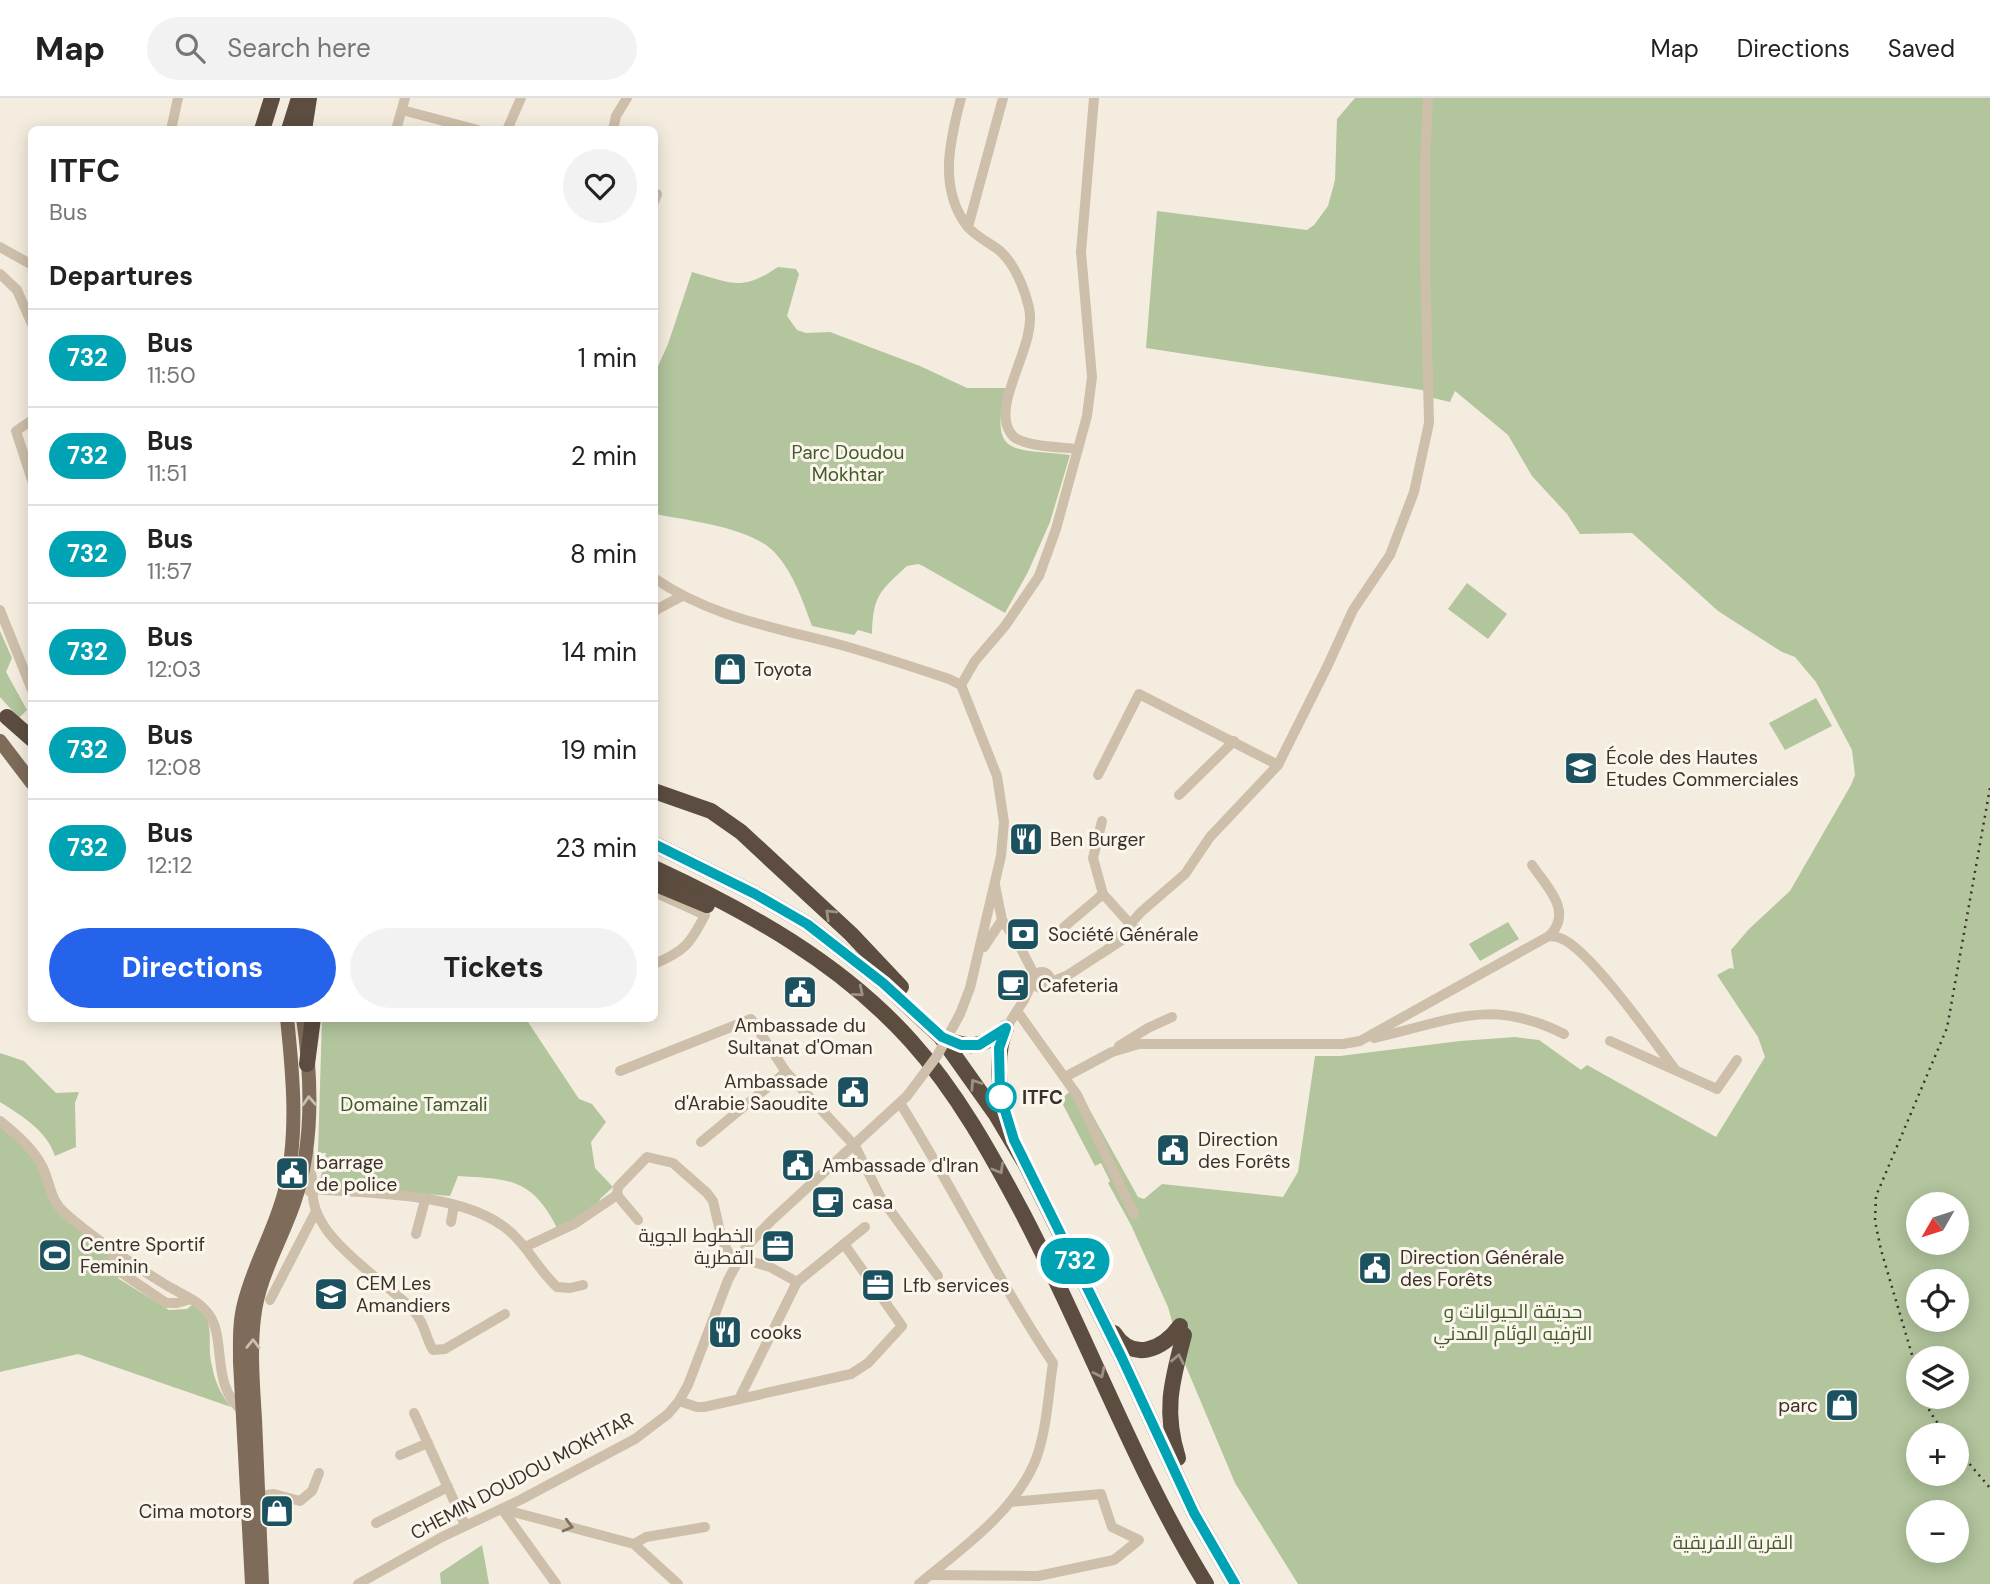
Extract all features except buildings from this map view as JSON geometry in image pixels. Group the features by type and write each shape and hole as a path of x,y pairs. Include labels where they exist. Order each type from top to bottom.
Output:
{"highway":[{"path":"266,126 272,98"},
{"path":"290,126 299,98"},
{"path":"305,126 309,98"},
{"path":"4,713 28,738"},
{"path":"658,790 720,817 771,857 896,981 942,1037 995,1113 1024,1163 1095,1303 1194,1513 1235,1584"},
{"path":"658,846 755,894 807,924 883,983 942,1037 961,1045 979,1045 1006,1028"},
{"path":"658,870 755,918 794,942 880,1010 911,1041 966,1114 1000,1171 1038,1242 1145,1468 1206,1584"},
{"path":"658,885 723,912 825,964"},
{"path":"299,1064 312,1022"},
{"path":"1006,1028 999,1048 1000,1094 1007,1121 1024,1163"},
{"path":"1095,1303 1125,1346 1146,1350 1166,1343 1182,1330 1170,1394 1169,1418 1177,1456 1210,1542"}],"main road":[{"path":"0,741 28,767"},
{"path":"0,741 28,778"},
{"path":"280,1022 281,1031 299,1064"},
{"path":"262,1584 253,1368 254,1317 264,1278 302,1176 309,1112 288,1022"},
{"path":"252,1584 240,1326 252,1278 272,1232 288,1174 303,1022"}],"street":[{"path":"172,126 178,98"},
{"path":"398,126 405,98"},
{"path":"509,126 521,98"},
{"path":"614,126 616,116 627,98"},
{"path":"961,98 948,161 949,184 957,208 968,227 1004,254 1016,274 1031,317 1028,342 1006,401 1005,422 1013,436 1027,443 1078,449"},
{"path":"968,227 1003,98"},
{"path":"658,581 682,596 745,620 864,652 961,685 975,661 1004,626 1039,576 1056,529 1087,416 1092,377 1081,252 1094,98"},
{"path":"1006,1028 1042,978 1068,975 1107,950 1135,927 1141,912 1185,874 1210,837 1278,765 1353,610 1390,555 1414,492 1429,423 1424,164 1428,98"},
{"path":"402,110 463,126"},
{"path":"0,247 28,263"},
{"path":"0,274 17,290 28,315"},
{"path":"28,422 16,431 28,468"},
{"path":"658,609 682,596"},
{"path":"0,610 28,680"},
{"name":"CHEMIN DOUDOU MOKHTAR","path":"358,1584 465,1525 502,1509 635,1438 664,1418 679,1401 737,1261 771,1221 904,1100 937,1056 960,1014 977,961 1001,856 1002,795 961,685"},
{"path":"1097,775 1139,694 1278,765"},
{"path":"1179,795 1234,741"},
{"path":"1102,821 1093,858 1103,894 1135,927"},
{"path":"1360,1041 1549,936 1559,924 1560,910 1532,865"},
{"path":"994,883 1002,920 1042,978"},
{"path":"658,894 705,915 694,935 678,954 658,962"},
{"path":"1064,927 1103,894"},
{"path":"977,961 991,933 1002,920"},
{"path":"1549,936 1566,941 1593,965 1674,1068"},
{"path":"1017,1011 1077,1095 1134,1213"},
{"path":"1111,1052 1139,1044 1343,1044 1453,1017 1493,1014 1531,1019 1564,1034"},
{"path":"1065,1077 1111,1052 1126,1040 1172,1017"},
{"path":"620,1071 751,1019 786,1072 855,1146 881,1198 938,1276"},
{"path":"1610,1041 1717,1089 1737,1060"},
{"path":"701,1142 786,1072"},
{"path":"904,1100 926,1145 1018,1310 1053,1363 1042,1433 1034,1463 1010,1502 981,1532 919,1584"},
{"path":"0,1121 24,1142 37,1158 58,1206 140,1268 191,1299 210,1315 225,1388 233,1403 244,1412"},
{"path":"307,1143 312,1200 315,1213 323,1227 410,1307 425,1326 433,1350 445,1349 505,1314"},
{"path":"638,1220 617,1195 618,1187 647,1157 673,1163 707,1193 712,1201 722,1240 737,1261 770,1267 797,1282"},
{"path":"296,1196 313,1189 454,1205 493,1220 505,1228 557,1287 583,1285"},
{"path":"525,1248 573,1224 617,1195"},
{"path":"416,1234 425,1200"},
{"path":"451,1222 454,1205"},
{"path":"270,1300 315,1213"},
{"path":"740,1397 797,1282 864,1227"},
{"path":"679,1401 697,1407 851,1374 868,1363 902,1326 844,1244"},
{"path":"414,1413 465,1525"},
{"path":"400,1455 428,1443"},
{"path":"258,1496 274,1494 300,1501 312,1491 319,1473"},
{"path":"376,1523 448,1487"},
{"path":"930,1575 1038,1576 1114,1560 1139,1540 1112,1527 1101,1494 1010,1502"},
{"path":"502,1509 634,1544 677,1584"},
{"path":"502,1509 556,1584"},
{"path":"634,1544 640,1538 705,1527"}],"green space":[{"name":"حديقة الحيوانات و الترفيه الوئام المدني","path":"1355,98 1990,98 1990,1584 1298,1584 1235,1483 1182,1357 1168,1307 1131,1225 1108,1183 1110,1181 1101,1163 1095,1166 1060,1099 1077,1087 1138,1197 1144,1199 1162,1184 1283,1197 1298,1172 1315,1056 1340,1056 1515,1037 1539,1040 1581,1070 1587,1065 1716,1137 1765,1057 1758,1037 1717,975 1730,968 1734,969 1731,950 1749,929 1790,891 1855,775 1852,750 1816,682 1795,657 1782,652 1718,611 1632,533 1580,534 1567,514 1532,476 1508,435 1455,391 1450,402 1433,398 1422,390 1146,348 1157,211 1307,230 1328,206 1335,180 1337,119"},
{"name":"Parc Doudou Mokhtar","path":"778,267 796,269 799,274 787,316 797,330 806,333 830,332 920,366 967,388 1006,388 1001,411 1003,438 1020,449 1070,455 1050,522 1028,572 1005,613 918,564 907,566 884,588 876,602 872,634 858,630 854,635 812,626 788,570 766,545 720,526 658,515 658,366 692,272 736,283 755,280"},
{"path":"1467,583 1507,614 1488,639 1448,609"},
{"path":"0,631 12,658 6,672 27,710 19,718 0,697"},
{"path":"1816,698 1832,726 1785,750 1769,723"},
{"path":"1508,922 1519,939 1480,961 1469,944"},
{"name":"Domaine Tamzali","path":"322,1022 528,1022 579,1099 592,1104 606,1122 591,1142 595,1168 613,1187 600,1199 594,1214 557,1228 548,1212 528,1190 517,1184 491,1178 458,1176 450,1196 319,1185 326,1153 318,1153"},
{"path":"0,1053 24,1061 56,1093 79,1092 75,1103 76,1147 55,1156 40,1131 0,1102"},
{"name":"Centre Sportif Feminin","path":"0,1120 37,1156 54,1198 105,1243 119,1279 169,1310 187,1309 196,1302 207,1317 209,1325 210,1357 215,1378 231,1407 78,1354 0,1372"},
{"path":"482,1545 489,1584 441,1584 440,1573"}],"railway":[{"path":"1909,1346 1881,1250 1875,1221 1876,1196 1947,1028 1990,788"},
{"path":"1929,1409 1938,1423"},
{"path":"1969,1463 1990,1488"}],"bus line":[{"name":"732","path":"658,846 755,894 807,924 883,983 942,1037 961,1045 972,1046 996,1036 1006,1028 999,1048 1000,1094 1014,1140 1151,1418 1194,1513 1235,1584"}],"place":[{"name":"Toyota","path":"730,669"},
{"name":"École des Hautes Etudes Commerciales","path":"1581,768"},
{"name":"Ben Burger","path":"1026,839"},
{"name":"Société Générale","path":"1023,934"},
{"name":"Cafeteria","path":"1013,985"},
{"name":"Ambassade du Sultanat d'Oman","path":"800,992"},
{"name":"Ambassade d'Arabie Saoudite","path":"853,1092"},
{"name":"ITFC","path":"1001,1097"},
{"name":"Direction des Forêts","path":"1173,1150"},
{"name":"Ambassade d'Iran","path":"798,1165"},
{"name":"barrage de police","path":"292,1173"},
{"name":"casa","path":"828,1202"},
{"name":"الخطوط الجوية القطرية","path":"778,1246"},
{"name":"Centre Sportif Feminin","path":"55,1255"},
{"name":"Direction Générale des Forêts","path":"1375,1268"},
{"name":"Lfb services","path":"878,1285"},
{"name":"CEM Les Amandiers","path":"331,1294"},
{"name":"cooks","path":"725,1332"},
{"name":"parc","path":"1842,1405"},
{"name":"Cima motors","path":"277,1511"}],"park label":[{"name":"القرية الافريقية","path":"1733,1542"}]}
